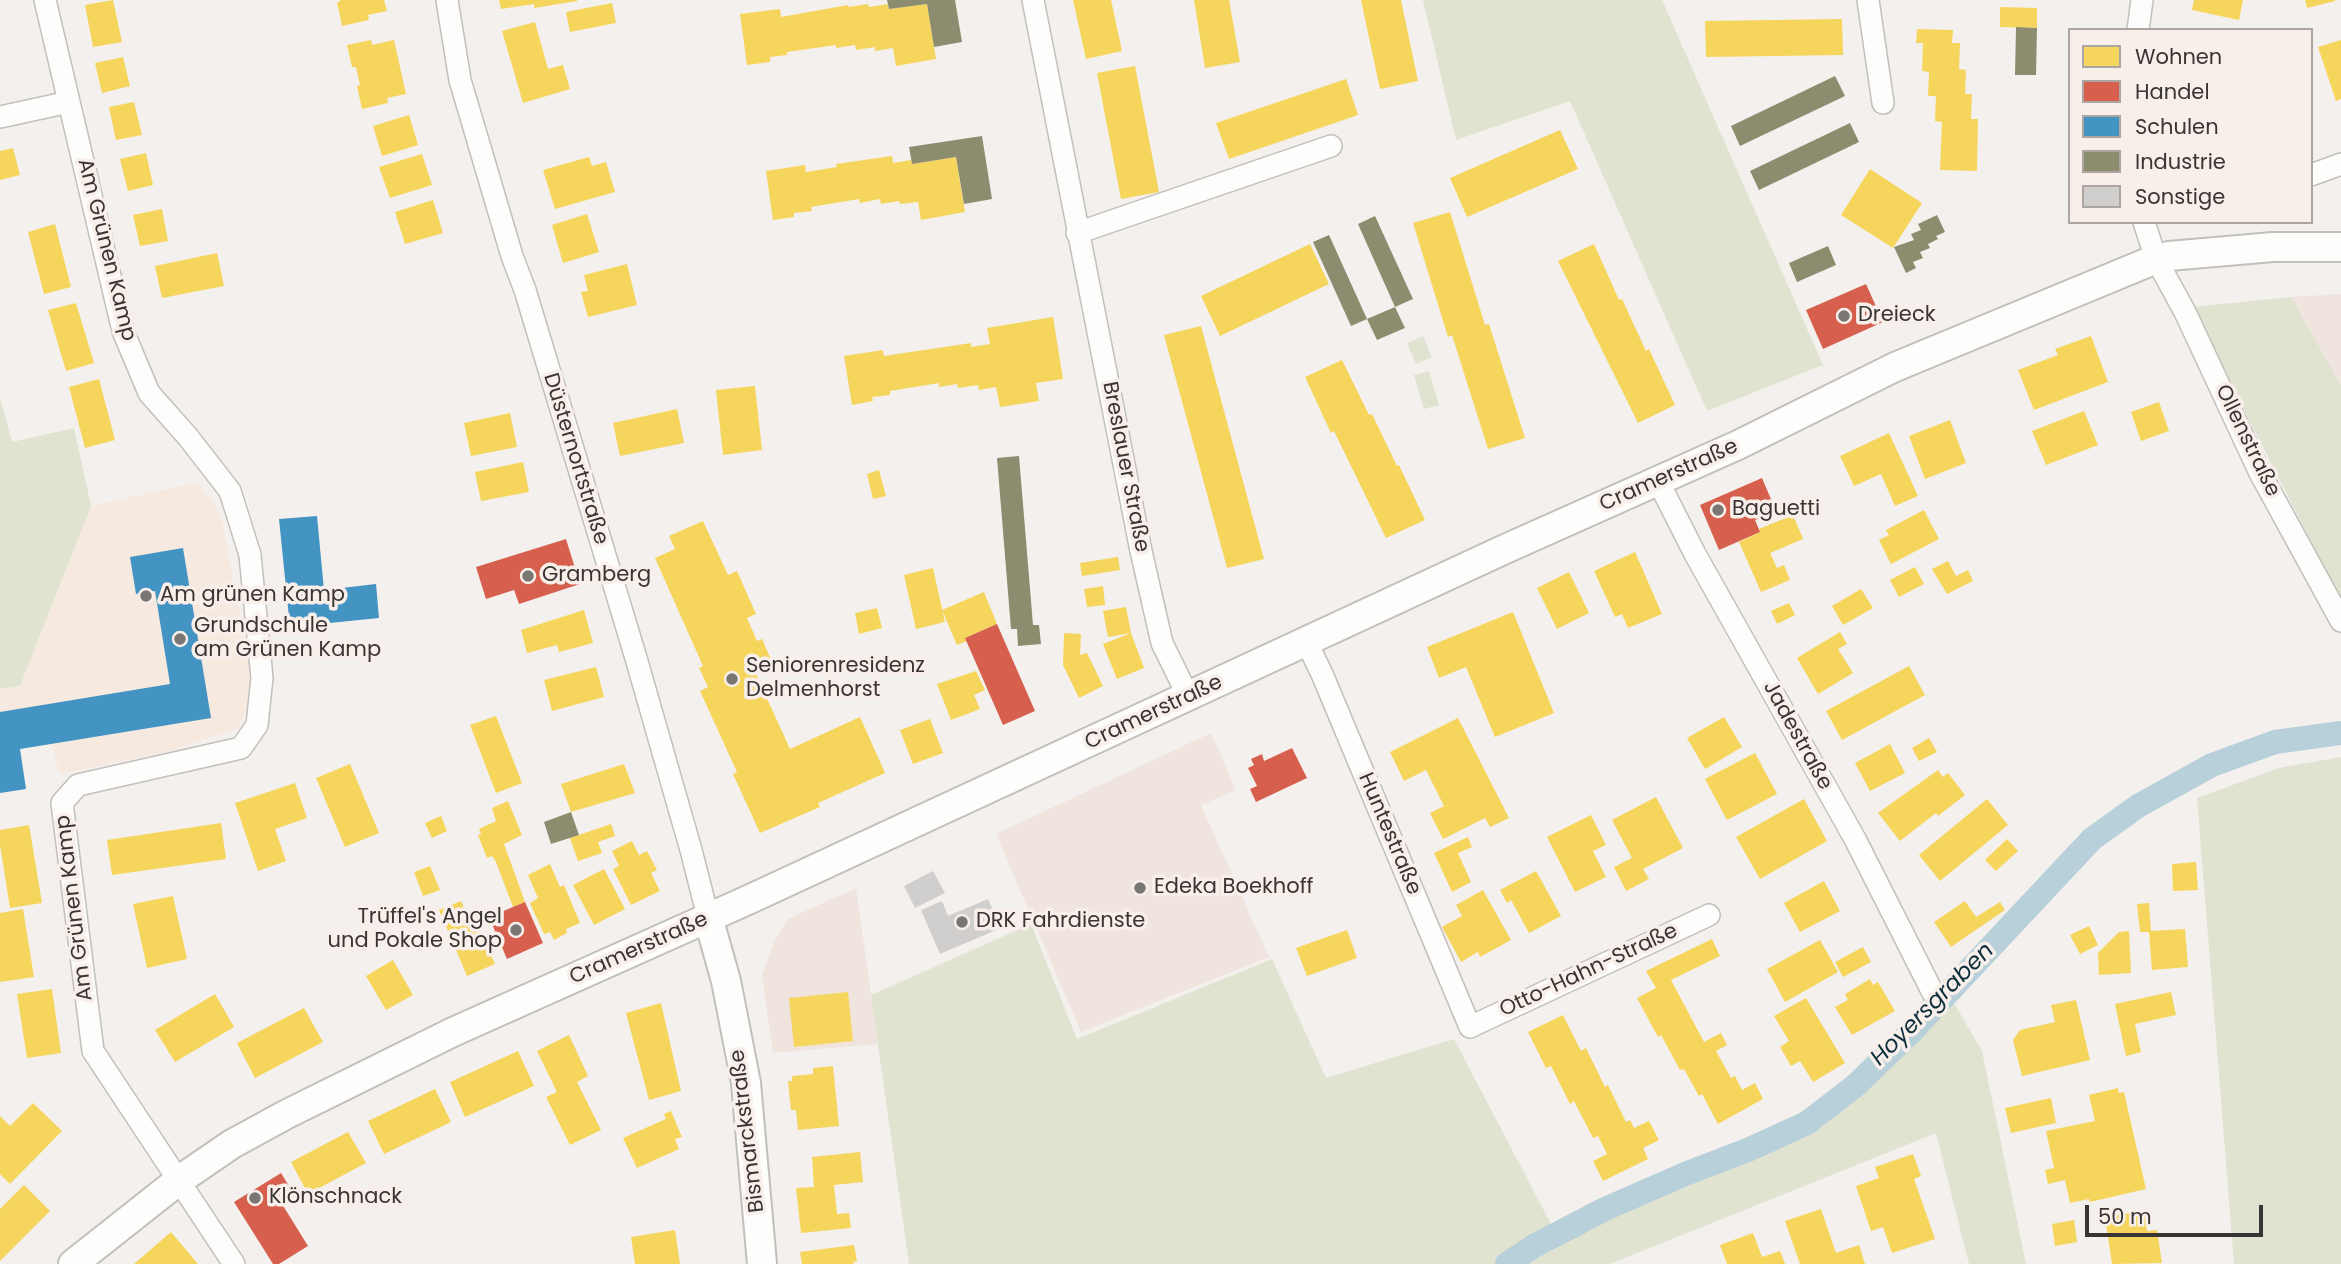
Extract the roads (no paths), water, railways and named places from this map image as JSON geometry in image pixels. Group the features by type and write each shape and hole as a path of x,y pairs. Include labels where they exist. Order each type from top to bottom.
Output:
{"main road":[{"name":"Cramerstraße","path":"73,1264 178,1181 232,1144 453,1032 1011,780 1306,641 1738,446 1895,367 2169,256 2273,247 2341,247"},
{"name":"Bismarckstraße","path":"708,917 726,981 746,1083 762,1264"}],"street":[{"name":"Am Grünen Kamp","path":"46,0 123,331 149,393 230,491 250,555 262,678 257,725 241,748 78,785 62,803 93,1051 234,1264"},
{"name":"Düsternortstraße","path":"447,0 460,80 636,658 708,917"},
{"name":"Breslauer Straße","path":"1033,0 1077,233 1162,643 1188,696"},
{"path":"1868,0 1883,103"},
{"path":"2138,28 2142,0"},
{"path":"0,117 69,102"},
{"path":"1077,233 1331,146"},
{"path":"2313,174 2341,164"},
{"name":"Ollenstraße","path":"2145,224 2156,260 2185,312 2260,473 2341,621"},
{"name":"Jadestraße","path":"1658,481 1695,554 1855,839 1933,993"},
{"name":"Huntestraße","path":"1306,641 1470,1027"},
{"name":"Otto-Hahn-Straße","path":"1470,1027 1709,915"}],"waterway":[{"name":"Hoyersgraben","path":"1507,1264 1534,1246 1605,1209 1807,1123 1856,1085 1912,1031 2092,839 2138,806 2212,765 2275,742 2341,733"}],"place":[{"name":"Dreieck","path":"1844,316"},
{"name":"Baguetti","path":"1718,510"},
{"name":"Gramberg","path":"528,576"},
{"name":"Am grünen Kamp","path":"146,596"},
{"name":"Grundschule am Grünen Kamp","path":"180,639"},
{"name":"Seniorenresidenz Delmenhorst","path":"732,679"},
{"name":"Edeka Boekhoff","path":"1140,888"},
{"name":"DRK Fahrdienste","path":"962,922"},
{"name":"Trüffel's Angel und Pokale Shop","path":"516,930"},
{"name":"Klönschnack","path":"255,1198"}]}
